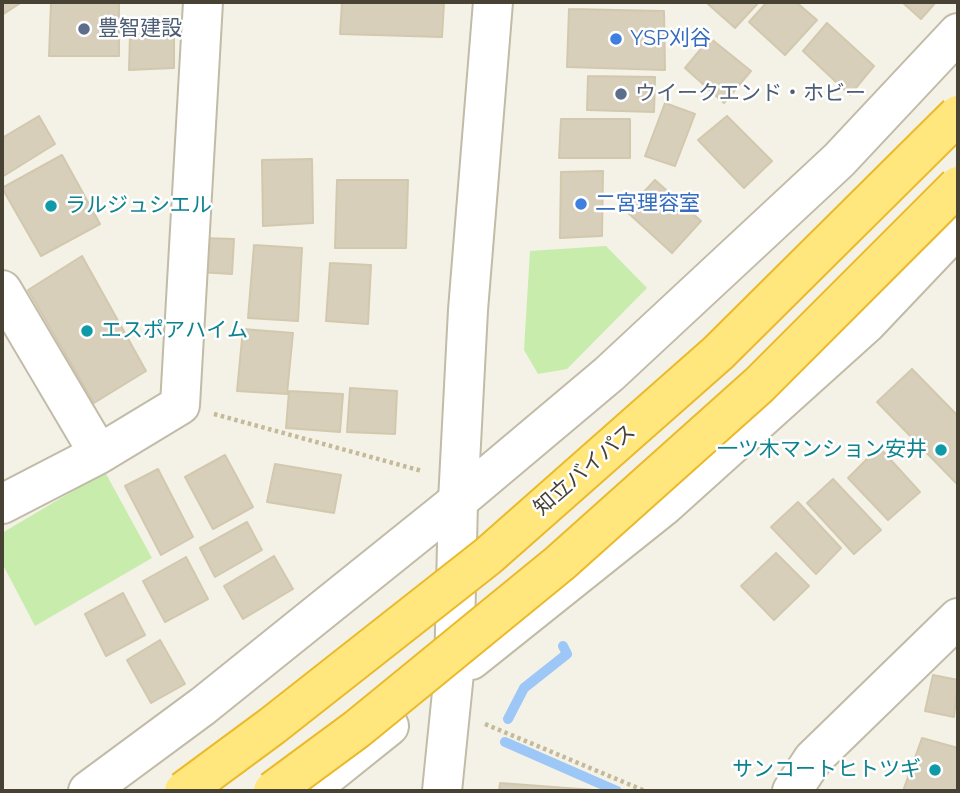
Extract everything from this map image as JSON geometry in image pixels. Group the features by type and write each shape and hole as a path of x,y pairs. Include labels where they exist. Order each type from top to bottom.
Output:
{"highway":[{"name":"知立バイパス","path":"184,791 272,726 488,556 718,353 958,115"},
{"path":"273,791 357,729 560,563 759,385 958,186"}],"street":[{"path":"2,504 99,454 180,405 203,2"},
{"path":"442,791 451,691 468,310 492,2"},
{"path":"88,791 203,706 458,501 609,374 839,160 958,33"},
{"path":"308,791 451,691 665,505 866,324 958,228"},
{"path":"2,290 99,454"},
{"path":"792,791 813,759 958,618"}],"path":[{"path":"180,405 424,472"},
{"path":"451,691 645,791"}],"green space":[{"path":"606,246 647,288 567,369 538,374 524,350 530,251"},
{"path":"105,472 152,558 35,626 2,563 2,533"}],"building":[{"path":"2,2 22,2 2,15"},
{"name":"豊智建設","path":"51,2 119,2 119,56 49,56"},
{"path":"342,2 444,2 442,37 340,34"},
{"path":"759,2 735,28 708,4"},
{"path":"767,2 796,2 817,20 785,55 749,22"},
{"path":"902,2 936,2 921,19"},
{"name":"YSP刈谷","path":"569,9 664,11 665,70 567,67"},
{"path":"827,23 874,66 850,95 803,51"},
{"path":"174,33 174,68 129,70 130,35"},
{"path":"710,38 751,71 724,103 685,68"},
{"name":"ウイークエンド・ホビー","path":"588,76 655,77 654,112 587,110"},
{"path":"665,103 695,114 675,166 645,156"},
{"path":"39,116 55,144 2,177 2,138"},
{"path":"727,116 772,161 744,188 698,140"},
{"path":"561,119 630,119 630,158 559,158"},
{"name":"ラルジュシエル","path":"62,155 100,224 41,256 2,188"},
{"path":"312,159 313,223 263,226 262,160"},
{"name":"二宮理容室","path":"603,171 602,236 560,238 561,172"},
{"path":"337,180 408,180 406,248 335,248"},
{"path":"655,180 701,221 672,253 626,211"},
{"path":"202,238 234,239 232,274 198,272"},
{"path":"254,245 302,248 298,321 248,318"},
{"name":"エスポアハイム","path":"82,256 146,371 94,403 28,290"},
{"path":"330,263 371,265 368,324 326,321"},
{"path":"243,329 293,333 287,394 237,391"},
{"name":"一ツ木マンション安井","path":"912,369 958,416 958,485 877,402"},
{"path":"350,388 397,391 395,434 347,432"},
{"path":"289,391 343,394 340,432 286,428"},
{"path":"879,447 920,492 888,520 848,478"},
{"path":"225,455 253,507 213,529 185,477"},
{"path":"275,464 341,475 334,513 267,502"},
{"path":"158,469 193,537 161,555 125,486"},
{"path":"833,479 881,530 854,554 807,503"},
{"path":"798,502 841,548 816,574 771,527"},
{"path":"247,522 262,550 215,577 200,548"},
{"path":"776,553 809,586 774,620 741,586"},
{"path":"274,556 293,589 243,619 224,586"},
{"path":"186,557 208,599 165,622 143,581"},
{"path":"123,593 145,635 106,656 85,614"},
{"path":"160,640 185,684 151,703 127,660"},
{"path":"933,675 958,680 954,717 925,711"},
{"name":"サンコートヒトツギ","path":"922,738 958,748 958,791 903,791"},
{"path":"500,783 594,790 499,791"}],"waterway":[{"path":"508,719 524,688 567,654 563,646"},
{"path":"505,742 617,791"}],"place":[{"name":"豊智建設","path":"84,29"},
{"name":"YSP刈谷","path":"616,39"},
{"name":"ウイークエンド・ホビー","path":"621,94"},
{"name":"二宮理容室","path":"581,204"},
{"name":"ラルジュシエル","path":"51,206"},
{"name":"エスポアハイム","path":"87,331"},
{"name":"一ツ木マンション安井","path":"941,450"},
{"name":"サンコートヒトツギ","path":"935,770"}]}
